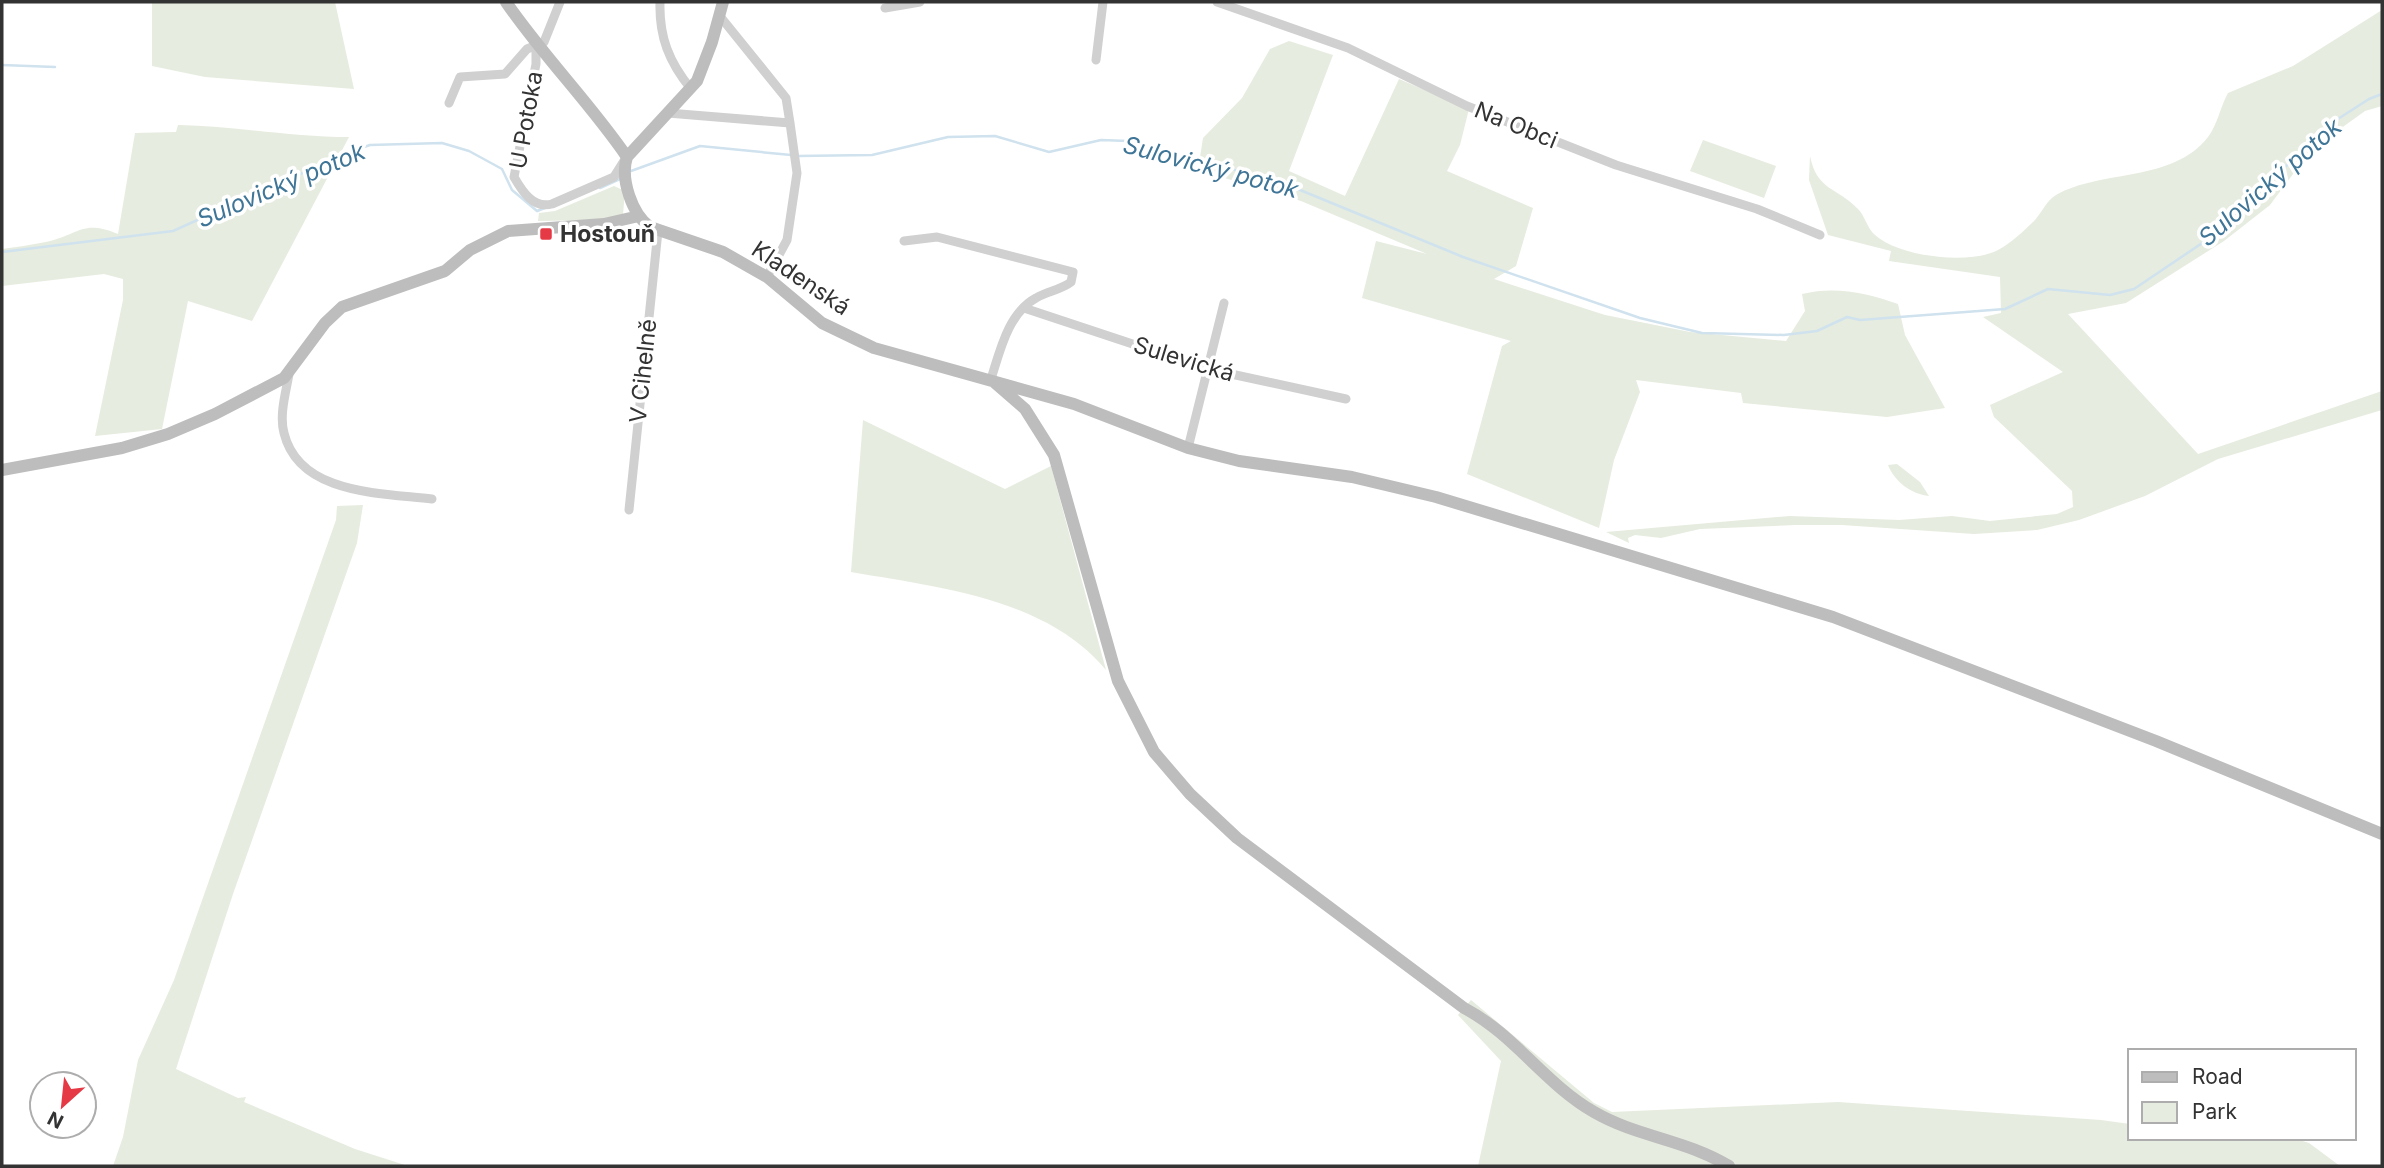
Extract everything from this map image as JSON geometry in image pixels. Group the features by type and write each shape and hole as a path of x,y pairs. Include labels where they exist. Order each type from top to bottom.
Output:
{"street":[{"path":"2,470 111,450 168,434 215,414 289,374 325,323 342,307 445,271 474,248 508,231 604,224 639,216 626,177 627,157 598,116 536,46 506,2"},
{"path":"449,103 460,76 505,74 527,49 544,42 560,2"},
{"path":"660,2 661,27 672,66 691,89"},
{"path":"627,157 691,89 702,71 723,2"},
{"path":"885,8 920,2"},
{"path":"1096,60 1103,2"},
{"name":"Na Obci","path":"1217,2 1348,48 1467,106 1616,165 1757,209 1820,235"},
{"path":"719,15 786,99 797,173 787,240 767,277"},
{"name":"U Potoka","path":"536,46 536,64 514,177 521,189 534,202 544,206 552,204 614,177 627,157"},
{"path":"668,113 790,123"},
{"name":"Kladenská","path":"639,216 658,231 723,252 767,277 822,323 874,348 1074,404 1188,448 1239,461 1315,472 1436,496 1833,617 2156,741 2382,834"},
{"name":"V Cihelně","path":"629,510 658,231"},
{"path":"904,241 937,237 1073,272 1071,282 1066,286 1046,292 1024,308 1005,337 991,379"},
{"path":"1188,448 1224,303"},
{"name":"Sulevická","path":"1024,308 1208,369 1346,399"},
{"path":"289,374 283,433 294,455 317,477 349,489 432,499"},
{"name":"Kladenská","path":"991,379 1025,410 1054,455 1118,681 1140,729 1181,784 1237,838 1464,1008 1488,1021 1550,1079 1586,1107 1632,1129 1703,1150 1729,1166"}],"green space":[{"path":"152,2 335,2 354,89 205,77 152,66"},
{"path":"2382,10 2382,106 2365,111 2340,129 2293,174 2270,205 2224,241 2126,303 2068,314 2198,454 2382,391 2382,410 2218,459 2145,496 2079,520 2037,530 1974,534 1842,525 1795,525 1700,529 1661,538 1635,535 1628,538 1629,543 1606,532 1790,516 1899,520 1952,516 1990,521 2057,514 2073,507 2072,491 1994,417 1990,405 2063,372 1983,317 2001,313 2000,277 1889,261 1891,251 1828,235 1809,180 1810,156 1817,176 1858,209 1872,232 1886,243 1900,249 1935,256 1953,258 1986,255 2018,236 2056,195 2094,181 2156,169 2193,152 2211,132 2228,93 2293,66"},
{"path":"1289,41 1333,55 1289,171 1345,196 1399,79 1469,109 1460,145 1447,171 1533,208 1516,266 1494,279 1605,315 1690,332 1786,341 1805,311 1802,294 1839,291 1874,297 1898,304 1905,335 1945,408 1887,417 1743,403 1741,393 1636,380 1640,392 1614,460 1599,528 1467,474 1502,346 1511,341 1362,298 1376,241 1427,254 1301,201 1198,170 1203,138 1242,98 1270,49"},
{"path":"178,125 349,137 252,321 188,301 162,429 95,436 123,300 123,279 104,274 2,286 2,249 46,242 88,228 118,234 135,133 176,132"},
{"path":"1703,140 1776,166 1764,198 1690,171"},
{"path":"614,186 625,191 623,214 602,220 538,221 539,213 555,211"},
{"path":"863,420 1005,489 1051,466 1106,670 1082,646 1053,626 1022,611 954,591 851,572"},
{"path":"1897,464 1920,482 1929,496 1916,493 1899,482 1888,465"},
{"path":"363,505 357,543 233,894 176,1069 238,1098 246,1097 244,1102 355,1149 408,1166 113,1166 123,1137 138,1060 174,980 336,520 337,506"},
{"path":"1471,1000 1594,1103 1612,1112 1838,1102 2101,1120 2128,1124 2128,1140 2299,1140 2309,1143 2340,1166 1478,1166 1501,1061 1458,1015"}],"waterway":[{"path":"2,65 55,67"},
{"name":"Sulovický potok","path":"797,156 872,155 948,137 995,136 1049,152 1101,140 1128,141 1283,183 1463,257 1640,318 1702,333 1784,335 1817,331 1847,317 1860,320 2005,309 2048,289 2110,295 2134,289 2220,231 2327,126 2369,99 2382,94"},
{"name":"Sulovický potok","path":"2,252 173,231 370,145 442,143 469,151 502,169 512,190 537,211 545,208"},
{"name":"Sulovický potok","path":"631,171 700,146 791,155"},
{"name":"Sulovický potok","path":"600,188 620,179"}],"place":[{"name":"Hostouň","path":"546,234"}]}
